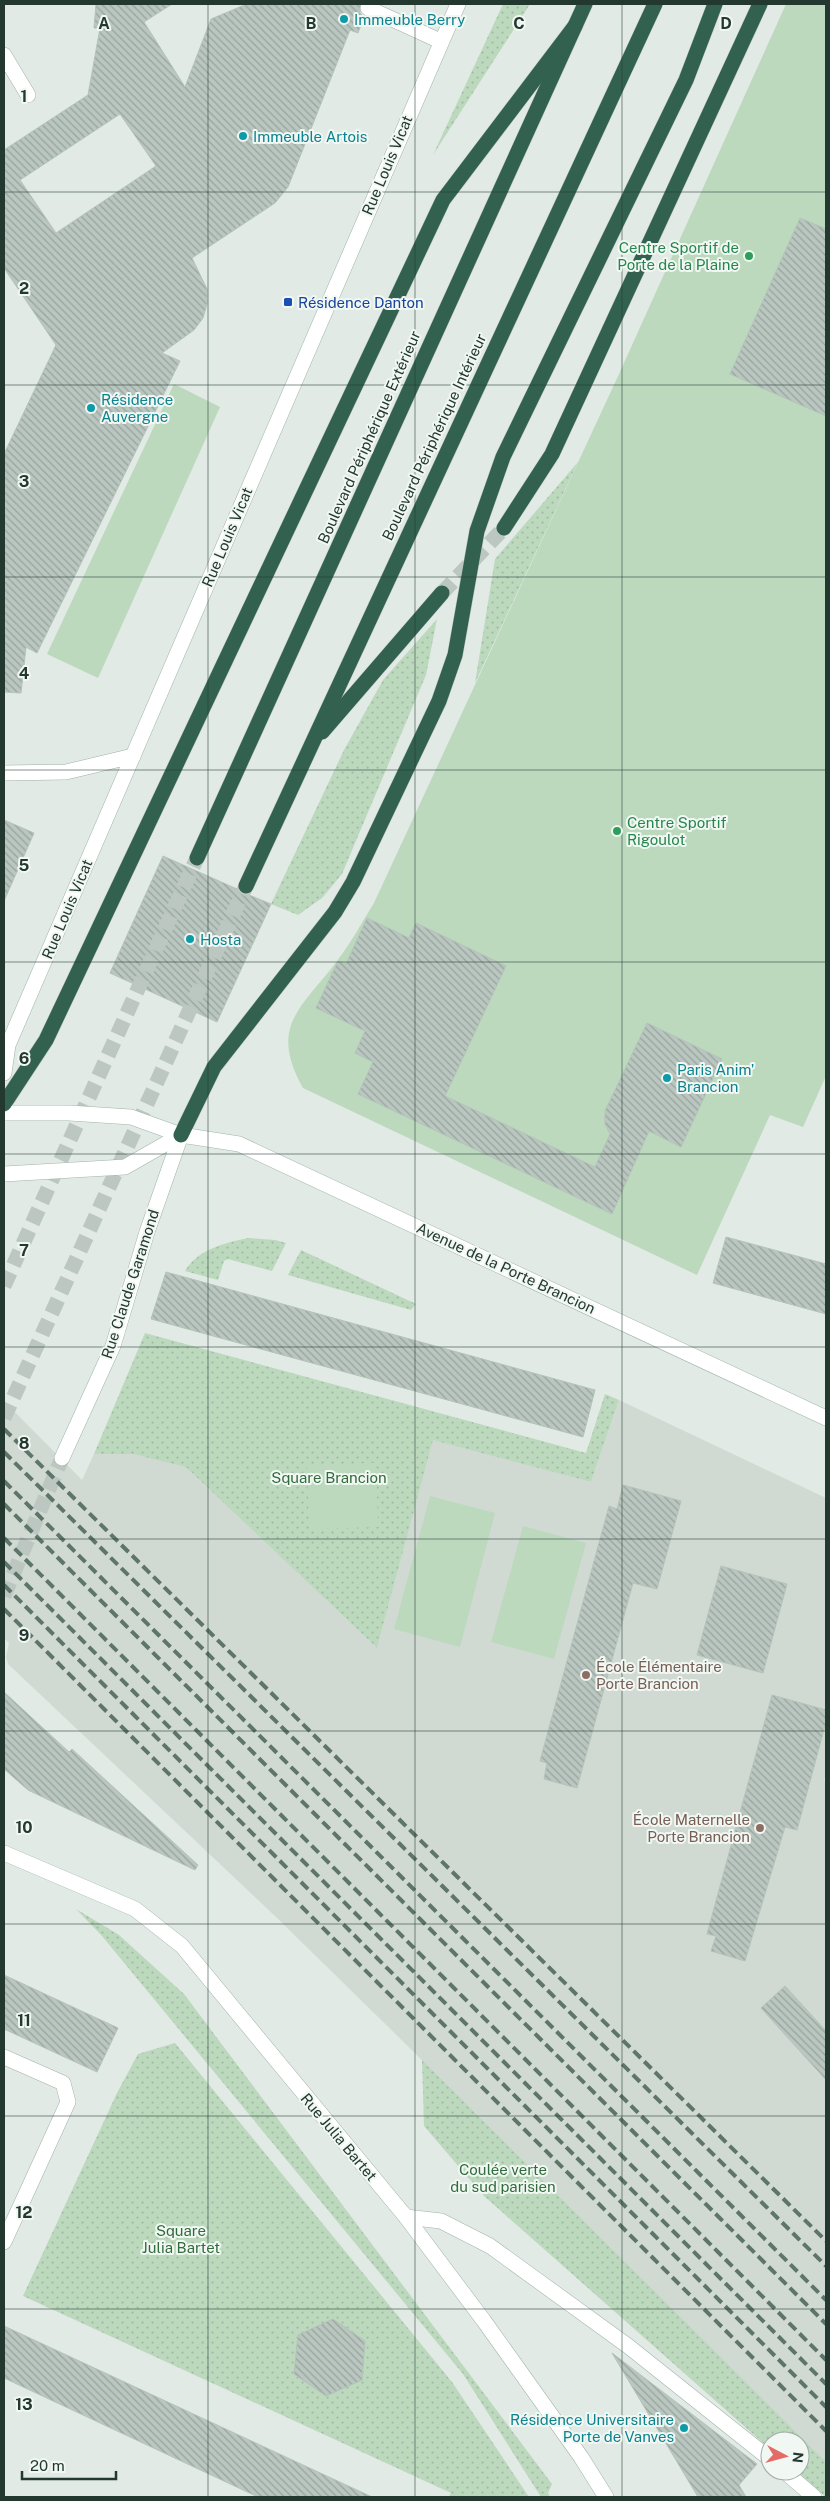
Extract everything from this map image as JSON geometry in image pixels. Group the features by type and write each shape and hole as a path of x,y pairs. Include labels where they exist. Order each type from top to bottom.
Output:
{"highway":[{"name":"Boulevard Périphérique Extérieur","path":"197,858 585,4"},
{"name":"Boulevard Périphérique Intérieur","path":"246,886 655,4"},
{"path":"181,1135 214,1066 335,912 357,874 438,701 455,655 477,531 503,457 686,80 715,4"},
{"path":"504,528 552,454 760,4"},
{"path":"4,1104 46,1040 443,200 575,26"},
{"path":"309,747 442,593"}],"main road":[{"name":"Rue Louis Vicat","path":"4,1073 8,1045 440,41 458,4"},
{"path":"368,8 440,41"},
{"path":"4,55 28,95"},
{"path":"4,772 66,772 133,756"},
{"name":"Avenue de la Porte Brancion","path":"4,1113 69,1113 131,1117 181,1135 239,1144 826,1418"},
{"path":"4,1174 125,1167 181,1135"},
{"name":"Rue Claude Garamond","path":"62,1458 113,1346 147,1232 181,1135"},
{"name":"Rue Julia Bartet","path":"4,1853 135,1909 182,1946 406,2217 519,2369 581,2457 606,2497"},
{"path":"4,2058 64,2083 68,2102 4,2242"},
{"path":"406,2217 441,2221 490,2246 628,2346 760,2451"},
{"path":"796,2481 814,2497"}],"shaded area":[{"path":"619,1400 826,1498 826,1775 824,1780 826,1782 826,2475 810,2454 810,2431 786,2431 615,2308 422,2060 275,1916 8,1664 6,1657 9,1643 4,1638 4,1401 82,1480 94,1454 133,1454 186,1466 377,1648 433,1439 591,1482"}],"green space":[{"path":"503,4 530,4 433,155"},
{"name":"Centre Sportif Rigoulot","path":"786,4 826,4 826,1076 803,1127 770,1115 697,1275 303,1088 293,1066 289,1048 289,1033 302,1005 352,940 374,903 619,374"},
{"path":"174,384 220,407 98,678 47,654"},
{"path":"578,462 475,683 495,559"},
{"path":"437,619 426,675 342,874 322,898 298,915 271,904 344,750 383,680"},
{"path":"248,1238 275,1240 286,1243 272,1271 228,1259 224,1261 218,1280 185,1271 190,1263 205,1252 221,1245"},
{"path":"301,1250 416,1304 411,1310 288,1275"},
{"name":"Square Brancion","path":"145,1333 586,1453 605,1394 619,1400 591,1482 433,1440 377,1648 186,1467 133,1454 94,1454"},
{"path":"376,1463 378,1527 309,1529 307,1465"},
{"path":"430,1496 495,1513 460,1647 394,1629"},
{"path":"523,1526 586,1543 554,1659 491,1642"},
{"path":"76,1909 119,1935 184,1994 552,2484 548,2493 550,2497 541,2497 463,2374 102,1936"},
{"name":"Square Julia Bartet","path":"175,2043 452,2382 529,2497 449,2497 451,2493 23,2296 117,2093 138,2054"},
{"name":"Coulée verte du sud parisien","path":"422,2060 795,2431 760,2431 760,2440 484,2196 424,2126"},
{"name":"Coulée verte du sud parisien","path":"810,2446 826,2462 826,2497 806,2481 810,2481"}],"building":[{"path":"96,4 172,4 144,22 185,87 211,19 247,4 360,4 360,13 364,17 358,33 350,30 288,187 275,203 192,258 207,289 207,304 203,318 194,330 162,353 180,361 37,653 26,647 21,693 4,692 4,454 56,345 4,268 4,150 88,95 100,28 94,28","holes":["120,114 156,166 56,233 20,180"]},
{"path":"800,218 826,229 826,416 730,374"},
{"path":"4,820 34,833 4,901"},
{"name":"Hosta","path":"163,856 237,889 243,895 249,895 271,904 217,1022 110,973"},
{"name":"Paris Anim' Brancion","path":"367,918 409,938 416,923 506,966 445,1096 595,1167 610,1134 605,1124 605,1111 647,1023 722,1059 681,1147 649,1131 612,1214 358,1094 373,1062 355,1053 365,1031 316,1008 338,961 346,964"},
{"path":"726,1237 826,1264 826,1314 713,1283"},
{"path":"166,1272 595,1390 583,1437 151,1319"},
{"name":"École Élémentaire Porte Brancion","path":"623,1485 681,1501 657,1589 633,1583 577,1788 544,1779 547,1763 540,1761 609,1506 617,1509"},
{"path":"721,1566 787,1584 763,1673 697,1655"},
{"path":"4,1692 69,1752 72,1749 198,1865 195,1870 28,1790 4,1769"},
{"name":"École Maternelle Porte Brancion","path":"772,1695 826,1710 826,1722 797,1830 785,1827 745,1961 711,1951 716,1936 707,1934"},
{"path":"4,1975 118,2028 97,2072 4,2029"},
{"path":"785,1986 826,2031 826,2080 761,2008"},
{"path":"333,2319 365,2341 362,2380 326,2396 294,2374 298,2335"},
{"path":"4,2326 372,2497 258,2497 4,2378"},
{"name":"Résidence Universitaire Porte de Vanves","path":"612,2353 757,2464 739,2485 746,2497 698,2497"}],"tunnel":[{"path":"442,593 504,528"},
{"path":"4,1286 197,858"},
{"path":"4,1418 246,886"},
{"path":"4,1596 62,1458"}],"railway":[{"path":"4,1429 826,2241"},
{"path":"4,1452 826,2266"},
{"path":"4,1481 826,2300"},
{"path":"4,1504 826,2324"},
{"path":"4,1538 826,2360"},
{"path":"4,1562 826,2384"},
{"path":"4,1585 826,2407"},
{"path":"4,1609 826,2431"}],"place":[{"name":"Immeuble Berry","path":"344,19"},
{"name":"Immeuble Artois","path":"243,136"},
{"name":"Centre Sportif de Porte de la Plaine","path":"749,256"},
{"name":"Résidence Danton","path":"288,302"},
{"name":"Résidence Auvergne","path":"91,408"},
{"name":"Centre Sportif Rigoulot","path":"617,831"},
{"name":"Hosta","path":"190,939"},
{"name":"Paris Anim' Brancion","path":"667,1078"},
{"name":"École Élémentaire Porte Brancion","path":"586,1675"},
{"name":"École Maternelle Porte Brancion","path":"760,1828"},
{"name":"Résidence Universitaire Porte de Vanves","path":"684,2428"}]}
